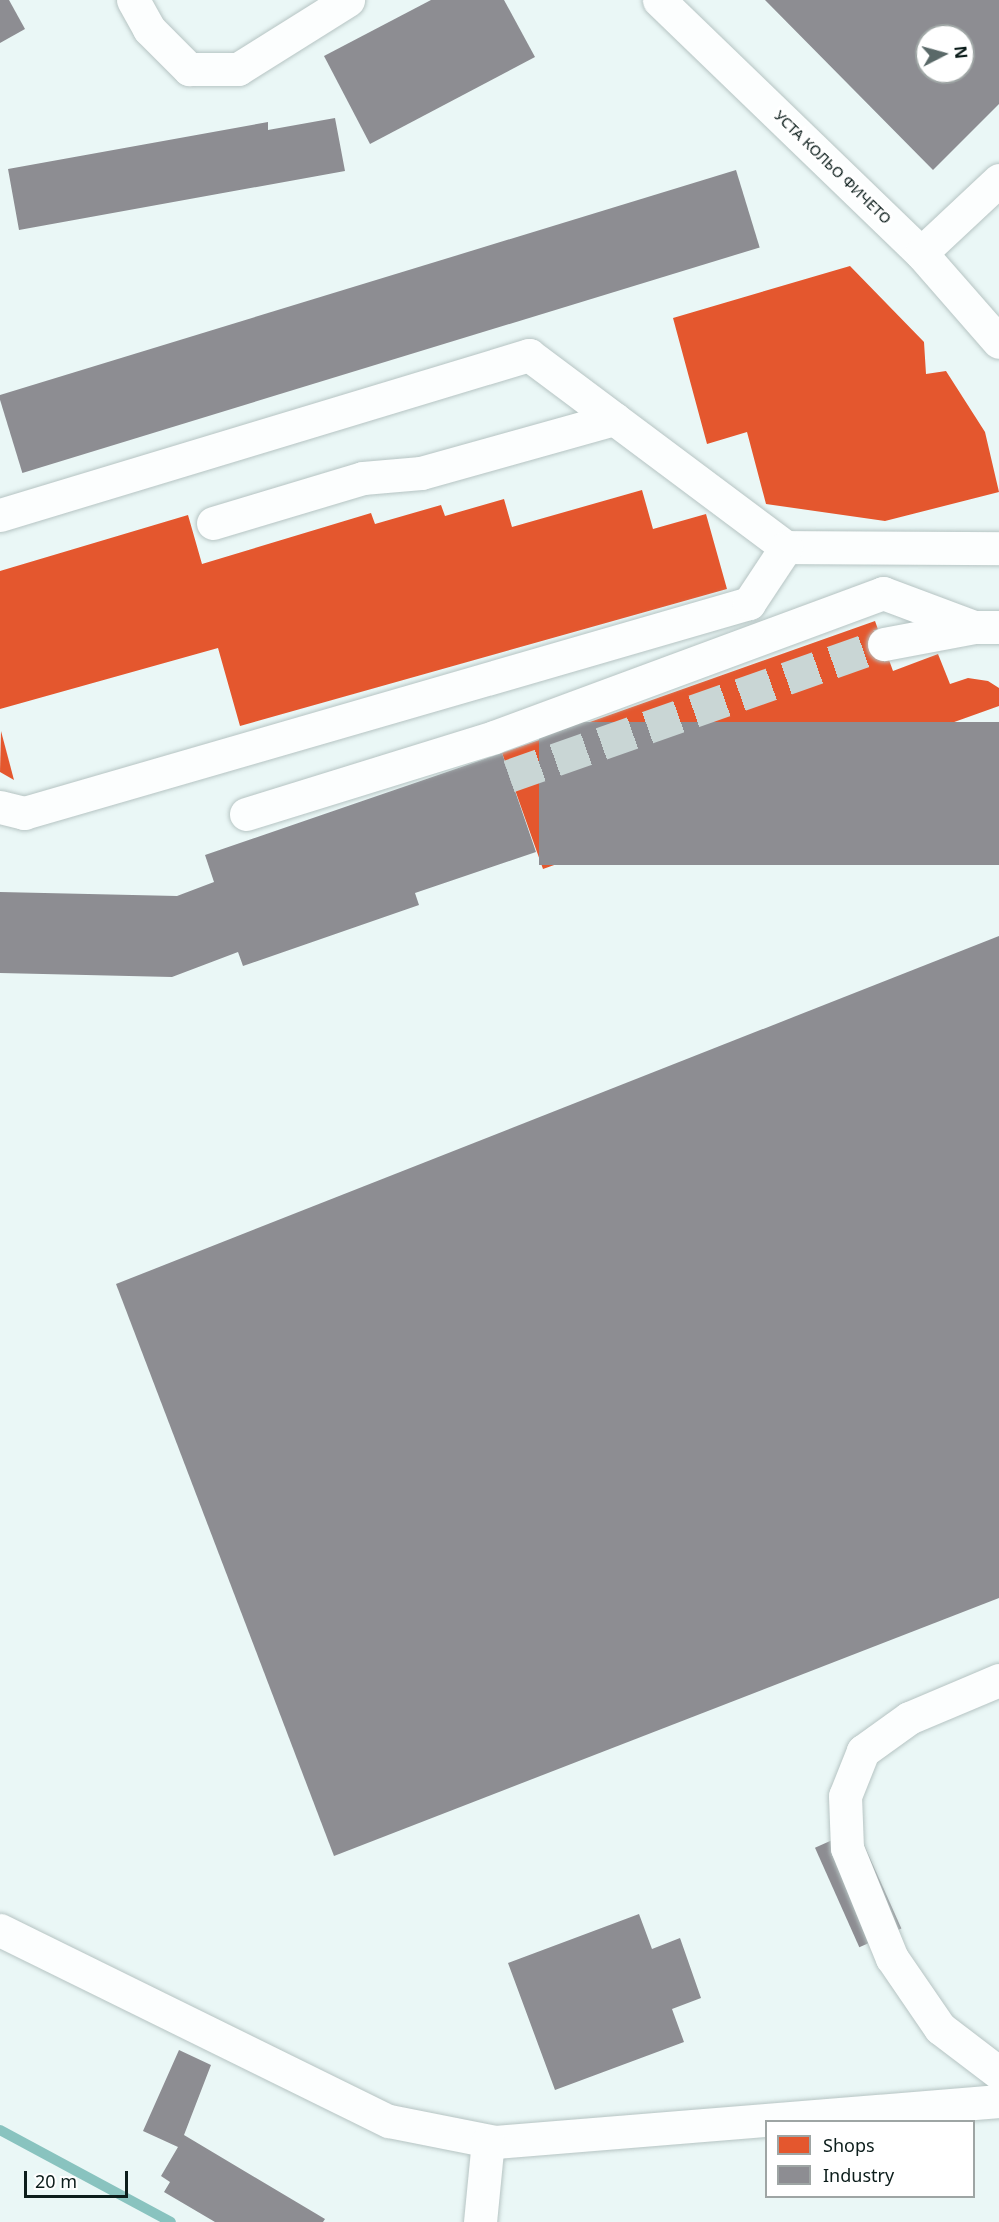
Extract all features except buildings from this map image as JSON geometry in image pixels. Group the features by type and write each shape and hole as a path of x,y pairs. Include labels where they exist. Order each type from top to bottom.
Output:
{"street":[{"path":"133,0 149,29 189,69 238,69 348,0"},
{"name":"УСТА КОЛЬО ФИЧЕТО","path":"659,0 921,253 999,342"},
{"path":"921,253 999,180"},
{"path":"0,515 529,355 786,548 999,548"},
{"path":"213,523 363,478 420,473 615,419"},
{"path":"0,807 24,813 749,603 786,548"},
{"path":"246,814 494,737 883,593 986,627"},
{"path":"884,644 986,627"},
{"path":"999,1680 909,1718 863,1751 845,1796 847,1848 892,1958 940,2028 999,2073"},
{"path":"0,1930 389,2121 488,2140 999,2101"},
{"path":"480,2222 488,2140"}],"waterway":[{"path":"0,2130 171,2222"}],"tunnel":[{"path":"509,776 884,644"}]}
